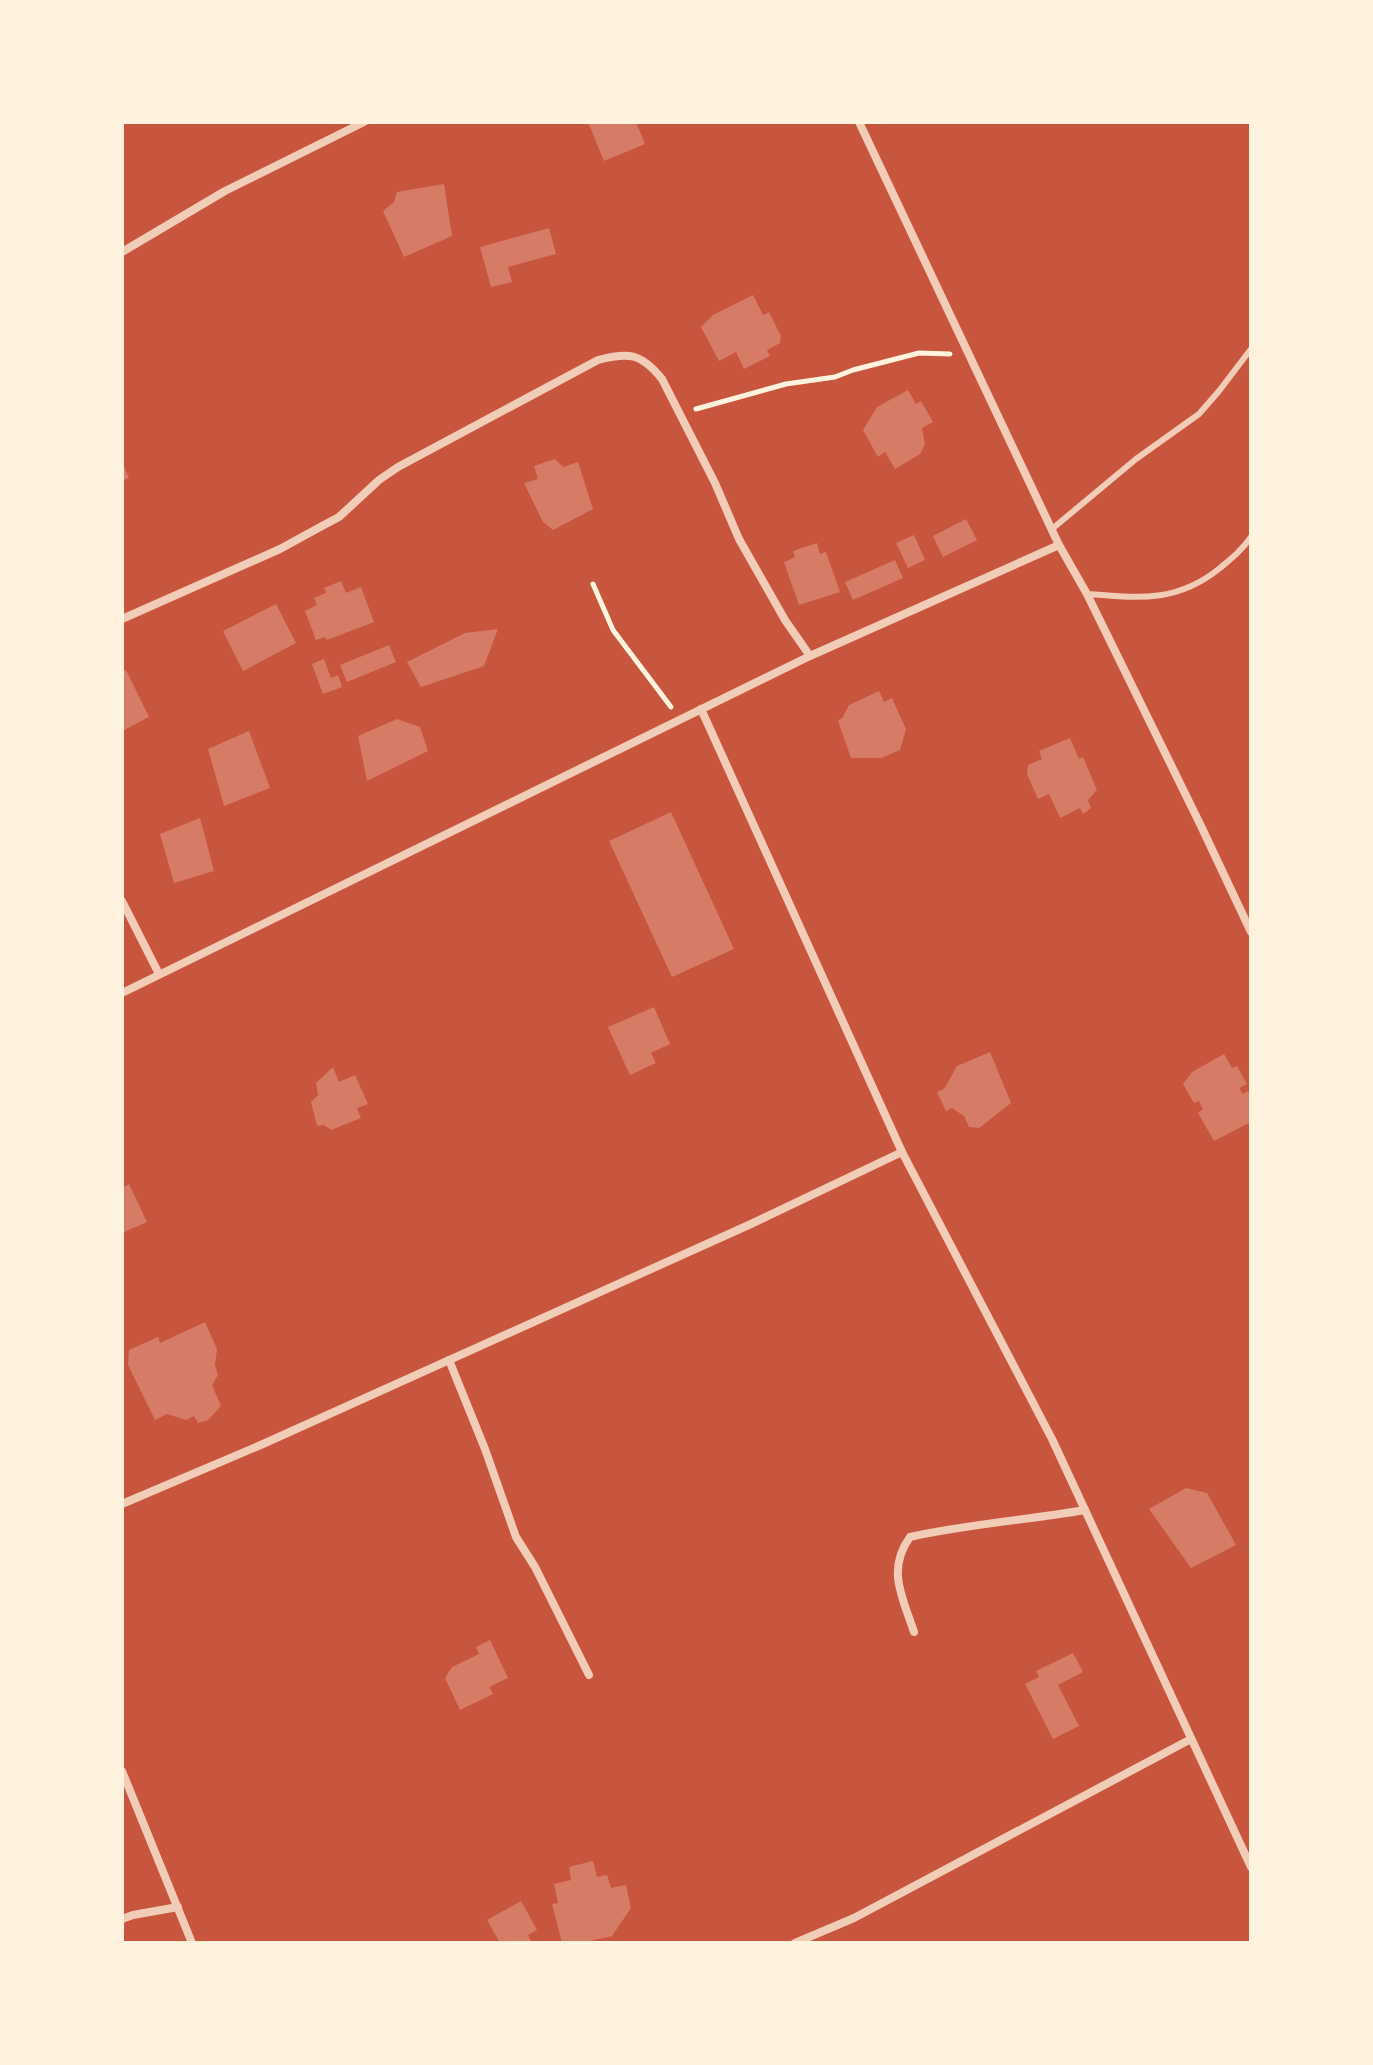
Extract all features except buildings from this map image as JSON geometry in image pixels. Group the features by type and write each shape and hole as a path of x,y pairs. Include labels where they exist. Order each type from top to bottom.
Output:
{"street":[{"path":"122,252 225,191 364,122"},
{"path":"859,122 1059,545 1087,594 1251,932"},
{"path":"122,619 280,549 339,517 398,467 598,360 619,354 638,356 652,366 662,379 715,483 739,539 785,620 810,656"},
{"path":"122,993 810,656 1059,545"},
{"path":"701,709 902,1152 1052,1439 1251,1867"},
{"path":"122,901 159,974"},
{"path":"122,1504 263,1444 751,1224 902,1152"},
{"path":"449,1360 516,1537 535,1567 589,1675"},
{"path":"914,1632 897,1579 898,1560 910,1537 1085,1510"},
{"path":"795,1943 854,1918 1191,1739"},
{"path":"122,1771 192,1943"},
{"path":"122,1919 178,1907"}],"lane":[{"path":"1052,529 1136,459 1199,414 1251,349"},
{"path":"1087,594 1141,598 1192,587 1243,549 1251,537"}],"path":[{"path":"679,413 786,384 835,377 919,353 969,353"},
{"path":"593,584 613,630 680,719"}]}
